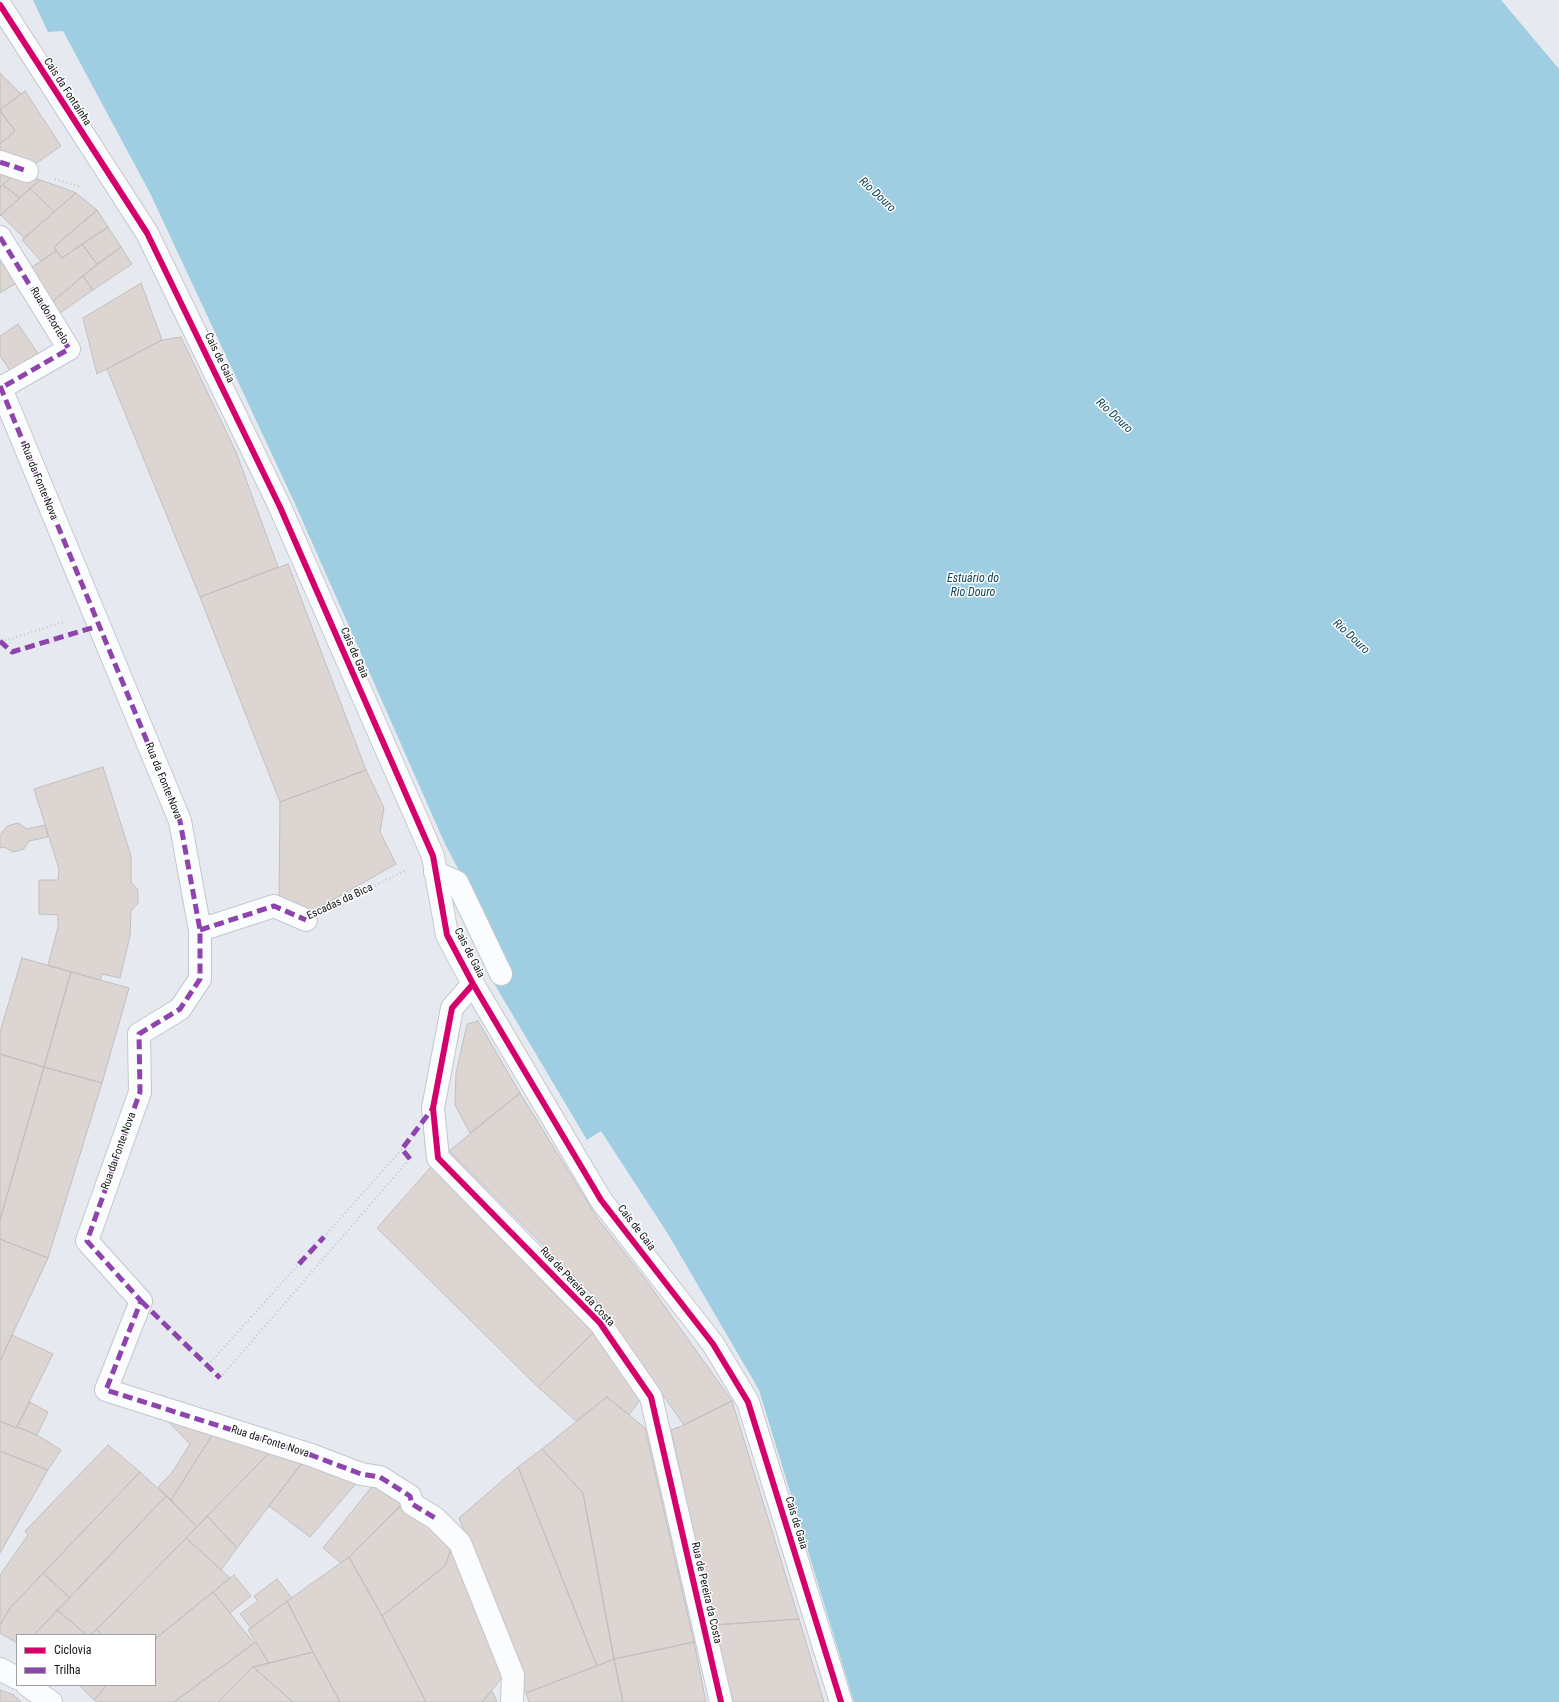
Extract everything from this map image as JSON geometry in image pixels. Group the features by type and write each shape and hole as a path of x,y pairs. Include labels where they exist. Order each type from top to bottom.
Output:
{"street":[{"name":"Cais da Fontaínha","path":"0,5 118,189"},
{"path":"0,162 27,171"},
{"name":"Cais de Gaia","path":"118,189 147,233 280,507 434,864 447,935 473,984 601,1200 713,1344 748,1402 841,1702"},
{"name":"Rua do Portelo","path":"0,237 68,349 0,387"},
{"name":"Rua da Fonte Nova","path":"0,387 180,821 200,930 200,979 180,1009 139,1034 140,1092 86,1241 141,1301 106,1390 311,1456 361,1474 380,1477 410,1496 412,1504 436,1518 460,1543 513,1675 512,1702"},
{"path":"434,864 457,882 501,974"},
{"name":"Escadas da Bica","path":"200,930 274,906 306,920"},
{"name":"Rua de Pereira da Costa","path":"473,984 452,1008 433,1108 438,1158 600,1323 651,1397 721,1702"},
{"path":"0,1669 16,1677"},
{"path":"28,1686 51,1702"}],"path":[{"path":"27,171 86,188"},
{"path":"1,642 93,613"},
{"path":"324,1237 402,1150"},
{"path":"220,1378 410,1159"},
{"path":"208,1365 299,1264"}],"water":[{"name":"Estuário do Rio Douro","path":"33,0 1501,0 1559,69 1559,1702 854,1702 759,1390 668,1234 601,1131 587,1140 492,980 510,967 445,844 296,506 150,193 63,31 48,32"}],"building":[{"path":"0,73 21,94 0,110"},
{"path":"25,91 61,146 31,167 0,156 0,144 15,131 0,110"},
{"path":"0,111 15,131 0,144"},
{"path":"0,167 16,172 0,188"},
{"path":"16,172 40,180 20,198 3,185"},
{"path":"40,180 76,193 54,212 30,188"},
{"path":"3,185 20,198 0,216 0,188"},
{"path":"30,188 54,212 24,238 1,215"},
{"path":"76,193 97,210 54,247 56,251 41,261 22,240"},
{"path":"97,210 108,227 62,258 54,247"},
{"path":"108,227 121,247 97,264 82,244"},
{"path":"82,244 97,264 51,303 26,271 56,251 62,258"},
{"path":"121,247 132,264 93,290 83,276"},
{"path":"0,253 18,282 0,293"},
{"path":"83,276 93,290 57,315 51,303"},
{"path":"141,283 162,340 97,374 83,318"},
{"path":"18,324 41,358 14,376 0,356 0,336"},
{"path":"181,337 236,452 278,567 200,597 107,369 162,340"},
{"path":"288,564 366,770 280,802 200,597"},
{"path":"103,767 131,856 131,882 138,890 138,903 131,911 130,936 120,978 102,974 100,980 48,965 58,927 58,915 39,914 39,880 58,880 59,869 34,789"},
{"path":"366,770 384,808 380,832 396,864 306,915 279,903 280,802"},
{"path":"18,823 27,829 45,825 48,837 29,841 24,849 13,852 4,847 0,848 0,835 7,826"},
{"path":"22,958 71,972 44,1067 0,1054 0,1032"},
{"path":"71,972 129,988 102,1083 44,1067"},
{"path":"478,1021 520,1093 470,1133 455,1105 456,1073 467,1024"},
{"path":"0,1054 44,1067 0,1220"},
{"path":"44,1067 102,1083 48,1258 0,1239 0,1220"},
{"path":"520,1093 598,1219 646,1280 732,1401 684,1425 591,1293 449,1151"},
{"path":"431,1167 596,1330 538,1387 377,1228"},
{"path":"0,1239 48,1258 0,1361"},
{"path":"596,1330 642,1397 629,1415 607,1397 576,1421 538,1387"},
{"path":"12,1335 53,1354 16,1428 0,1421 0,1361"},
{"path":"607,1397 645,1428 694,1642 614,1659 583,1493 542,1449"},
{"path":"732,1401 799,1619 714,1625 671,1430"},
{"path":"30,1402 48,1412 37,1435 17,1427"},
{"path":"159,1412 214,1432 171,1500 158,1487 171,1474 190,1444"},
{"path":"0,1421 37,1435 61,1450 48,1470 0,1451"},
{"path":"214,1432 272,1450 197,1527 171,1500"},
{"path":"108,1445 140,1472 10,1608 0,1625 0,1575 28,1535 25,1531"},
{"path":"542,1449 583,1493 614,1659 597,1666 518,1467"},
{"path":"272,1450 305,1459 237,1548 207,1516"},
{"path":"0,1451 48,1470 0,1553"},
{"path":"305,1459 358,1481 310,1537 269,1506"},
{"path":"518,1467 597,1666 526,1693 459,1518"},
{"path":"140,1472 166,1496 70,1598 43,1573"},
{"path":"377,1480 408,1498 349,1557 341,1563 323,1548"},
{"path":"166,1496 197,1527 91,1634 86,1634 57,1610"},
{"path":"403,1504 453,1544 445,1566 382,1616 349,1557"},
{"path":"207,1516 237,1548 221,1570 186,1538"},
{"path":"186,1538 230,1578 156,1638 156,1634 101,1634 97,1629"},
{"path":"453,1544 506,1673 482,1702 426,1702 382,1616 445,1566"},
{"path":"349,1557 382,1616 426,1702 340,1702 313,1652 287,1601"},
{"path":"43,1573 70,1598 35,1634 16,1634 16,1642 0,1633 0,1625 10,1608"},
{"path":"234,1575 251,1596 230,1613 213,1592"},
{"path":"277,1579 292,1598 251,1628 240,1614 258,1601 254,1596"},
{"path":"213,1592 254,1643 174,1702 97,1702 94,1700 106,1686 156,1686 156,1638"},
{"path":"287,1601 313,1652 269,1663 248,1630"},
{"path":"57,1610 86,1634 35,1634"},
{"path":"799,1619 824,1702 732,1702 714,1625"},
{"path":"97,1629 101,1634 91,1634"},
{"path":"256,1642 269,1663 253,1667 218,1702 174,1702"},
{"path":"694,1642 706,1702 623,1702 614,1659"},
{"path":"313,1652 340,1702 293,1702 253,1667"},
{"path":"614,1659 623,1702 529,1702 526,1693"},
{"path":"253,1667 293,1702 218,1702"},
{"path":"80,1686 106,1686 94,1700"},
{"path":"0,1690 14,1695 21,1702 0,1702"},
{"path":"492,1691 497,1702 482,1702"}],"marked path":[{"path":"0,162 27,171"},
{"path":"0,237 69,349 1,388"},
{"path":"0,386 180,821 200,930 200,979 180,1009 139,1034 140,1092 87,1241 141,1301 106,1390 311,1455 361,1474 380,1477 410,1496 412,1504 435,1518"},
{"path":"0,641 12,652 98,626"},
{"path":"200,930 274,906 306,920"},
{"path":"410,1159 402,1149 433,1108"},
{"path":"299,1264 324,1237"},
{"path":"141,1301 220,1378"}],"cycle path":[{"path":"0,5 147,233 280,507 433,856 447,935 473,984 601,1200 713,1344 748,1402 841,1702"},
{"path":"473,984 452,1008 433,1108 438,1158 600,1323 651,1397 721,1702"}],"water label":[{"name":"Rio Douro","path":"877,195"},
{"name":"Rio Douro","path":"1114,416"},
{"name":"Rio Douro","path":"1351,637"}]}
